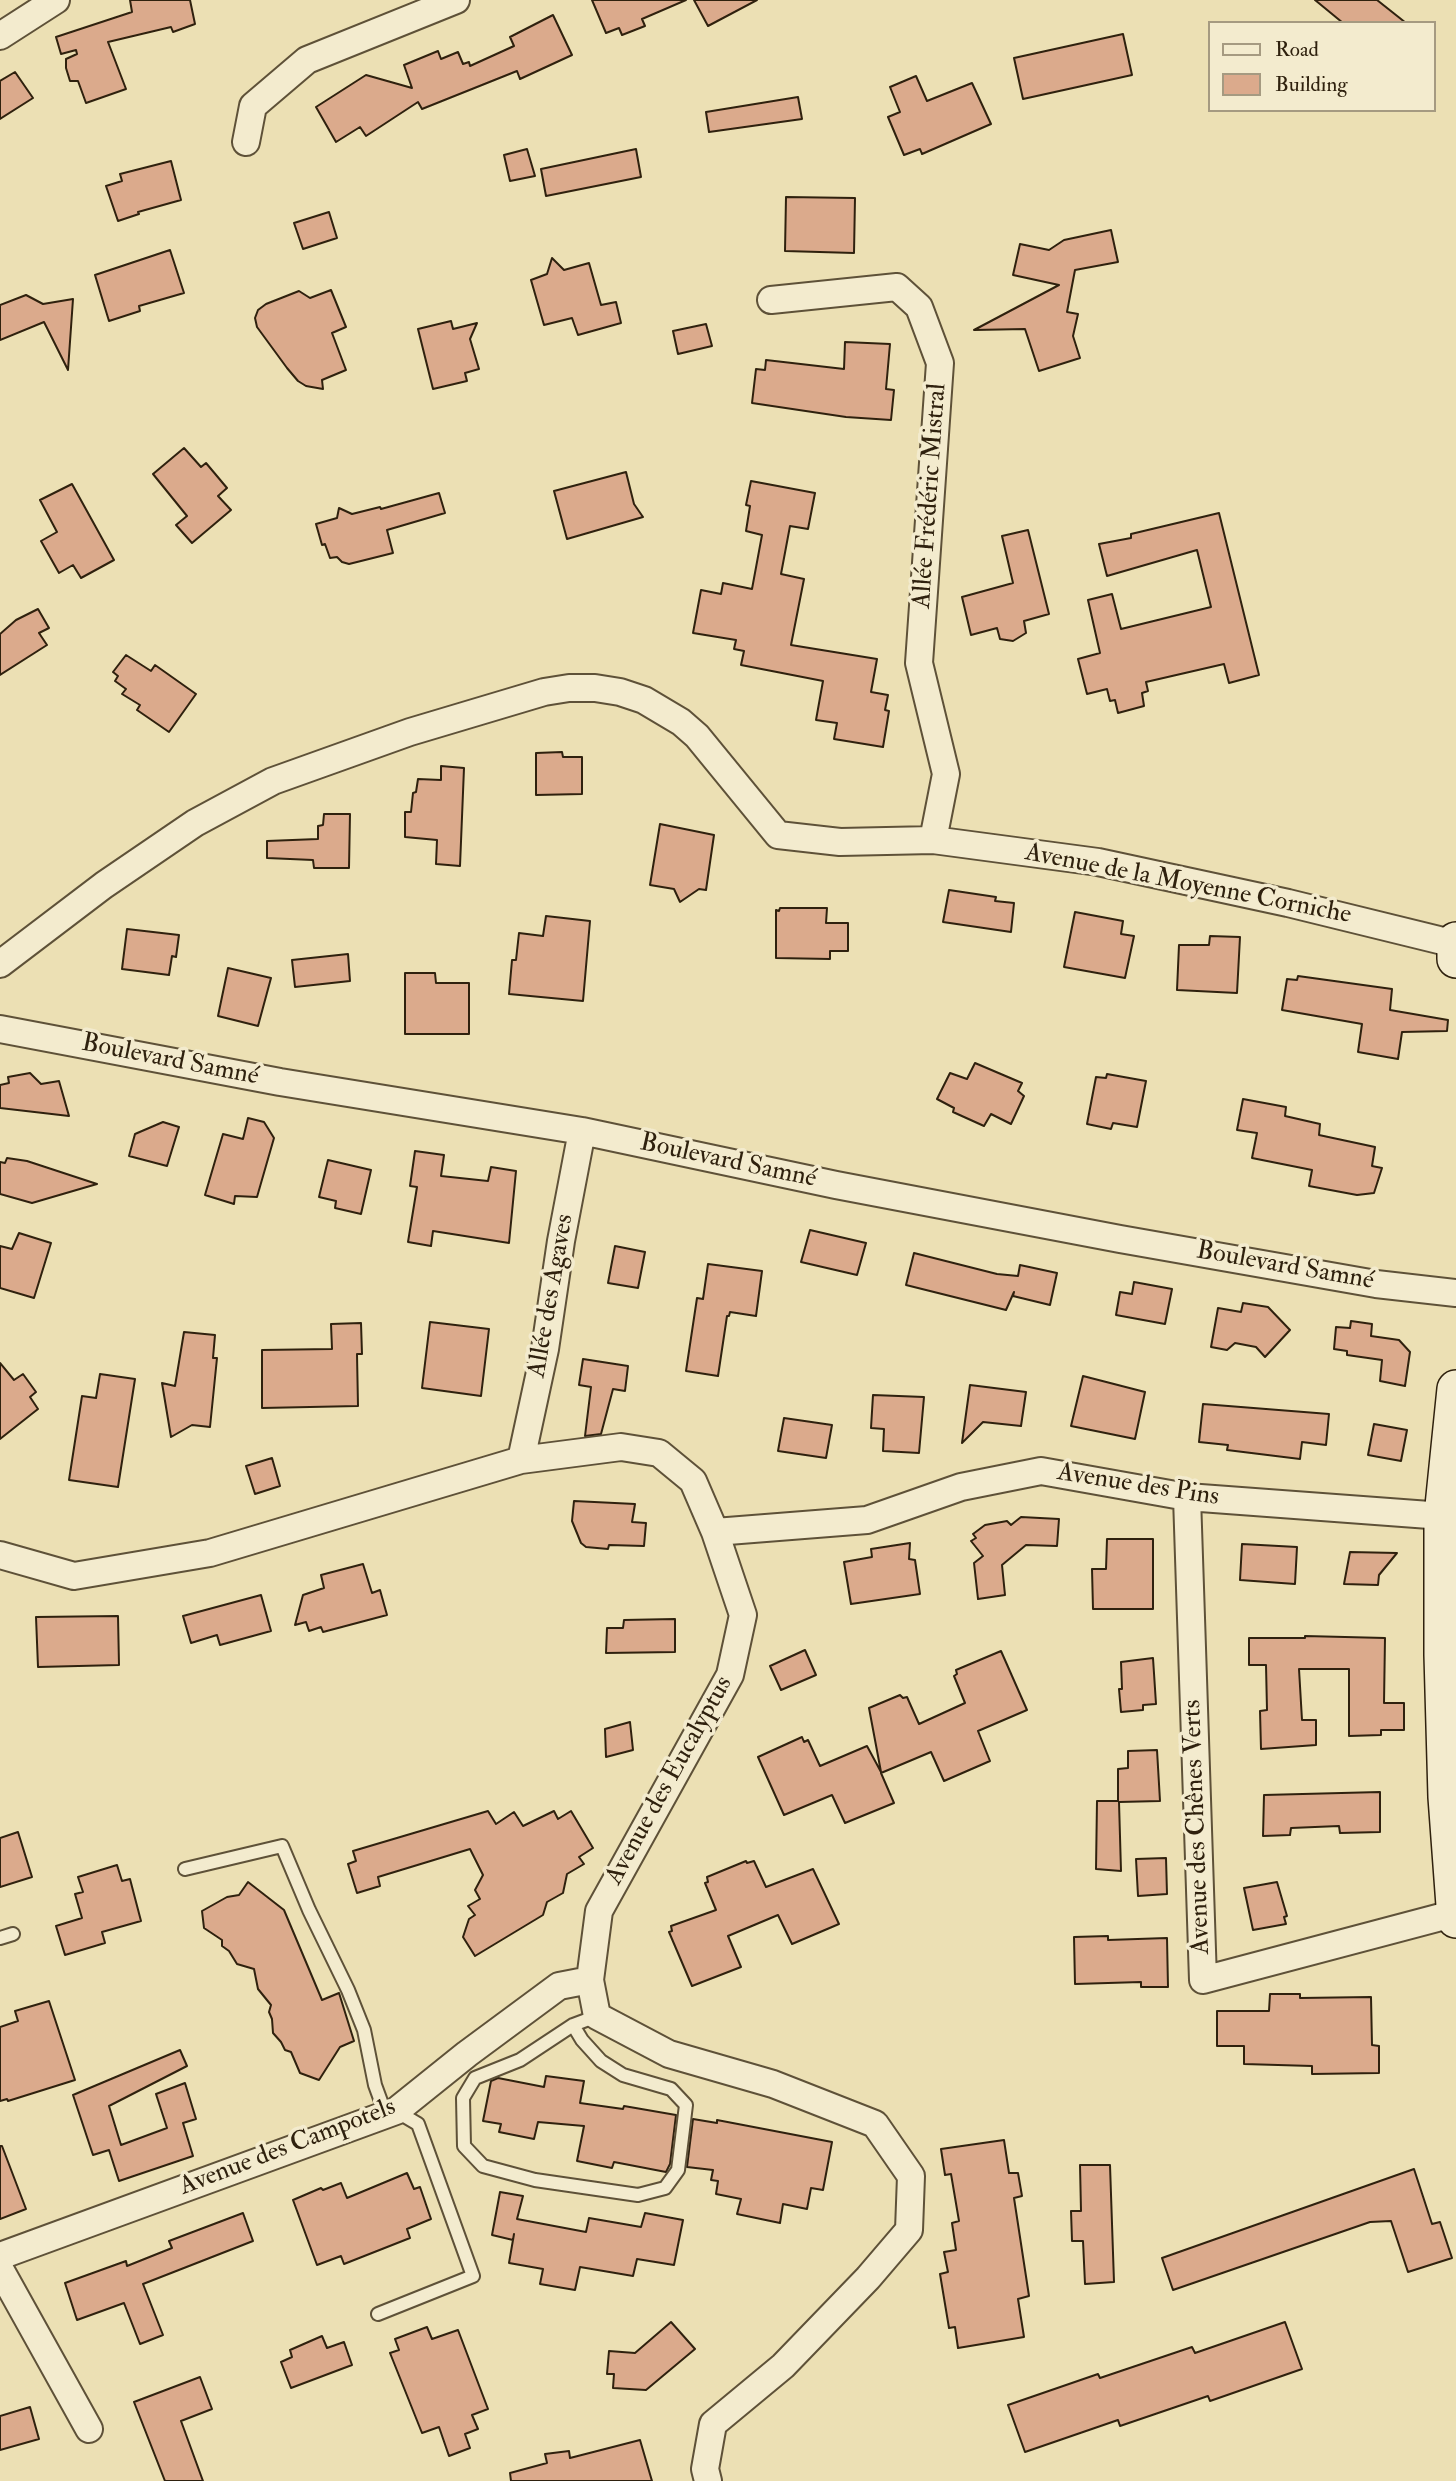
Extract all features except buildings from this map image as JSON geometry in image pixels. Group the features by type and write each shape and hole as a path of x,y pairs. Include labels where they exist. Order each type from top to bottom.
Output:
{"street":[{"path":"0,36 55,0"},
{"path":"246,142 253,106 307,60 456,0"},
{"name":"Allée Frédéric Mistral","path":"771,300 897,287 919,307 940,363 919,663 946,774 933,840"},
{"name":"Avenue de la Moyenne Corniche","path":"0,964 104,885 195,823 272,781 410,732 544,692 569,688 620,692 644,700 681,722 697,736 778,835 840,842 933,840 1098,862 1301,906 1456,948"},
{"name":"Boulevard Samné","path":"0,1029 280,1082 582,1130 835,1185 1120,1239 1376,1284 1456,1293"},
{"name":"Allée des Agaves","path":"521,1460 545,1349 561,1241 582,1130"},
{"path":"1456,1389 1443,1516 1450,1695 1447,1797 1456,1919"},
{"name":"Avenue des Eucalyptus","path":"0,1555 74,1576 210,1553 521,1460 621,1447 659,1452 693,1480 715,1532 743,1615 730,1675 598,1912 585,2020"},
{"name":"Avenue des Pins","path":"715,1532 867,1520 961,1487 1041,1471 1187,1497 1443,1516"},
{"name":"Avenue des Chênes Verts","path":"1187,1497 1203,1980 1456,1913"},
{"name":"Avenue des Campotels","path":"0,2256 391,2113 559,1986 590,1980"},
{"path":"585,2020 669,2054 773,2084 874,2124 911,2176 909,2230 868,2278 783,2366 713,2424 705,2469 708,2481"},
{"path":"0,2269 89,2429"}],"lane":[{"path":"185,1869 282,1846 364,2030 374,2085 391,2113 418,2124 473,2276 377,2314"},
{"path":"0,1938 13,1934"},
{"path":"585,2020 582,2040 601,2061 623,2075 671,2089 686,2105 678,2170 665,2188 638,2195 535,2180 483,2166 464,2146 463,2098 475,2078 520,2060 585,2020"}]}
